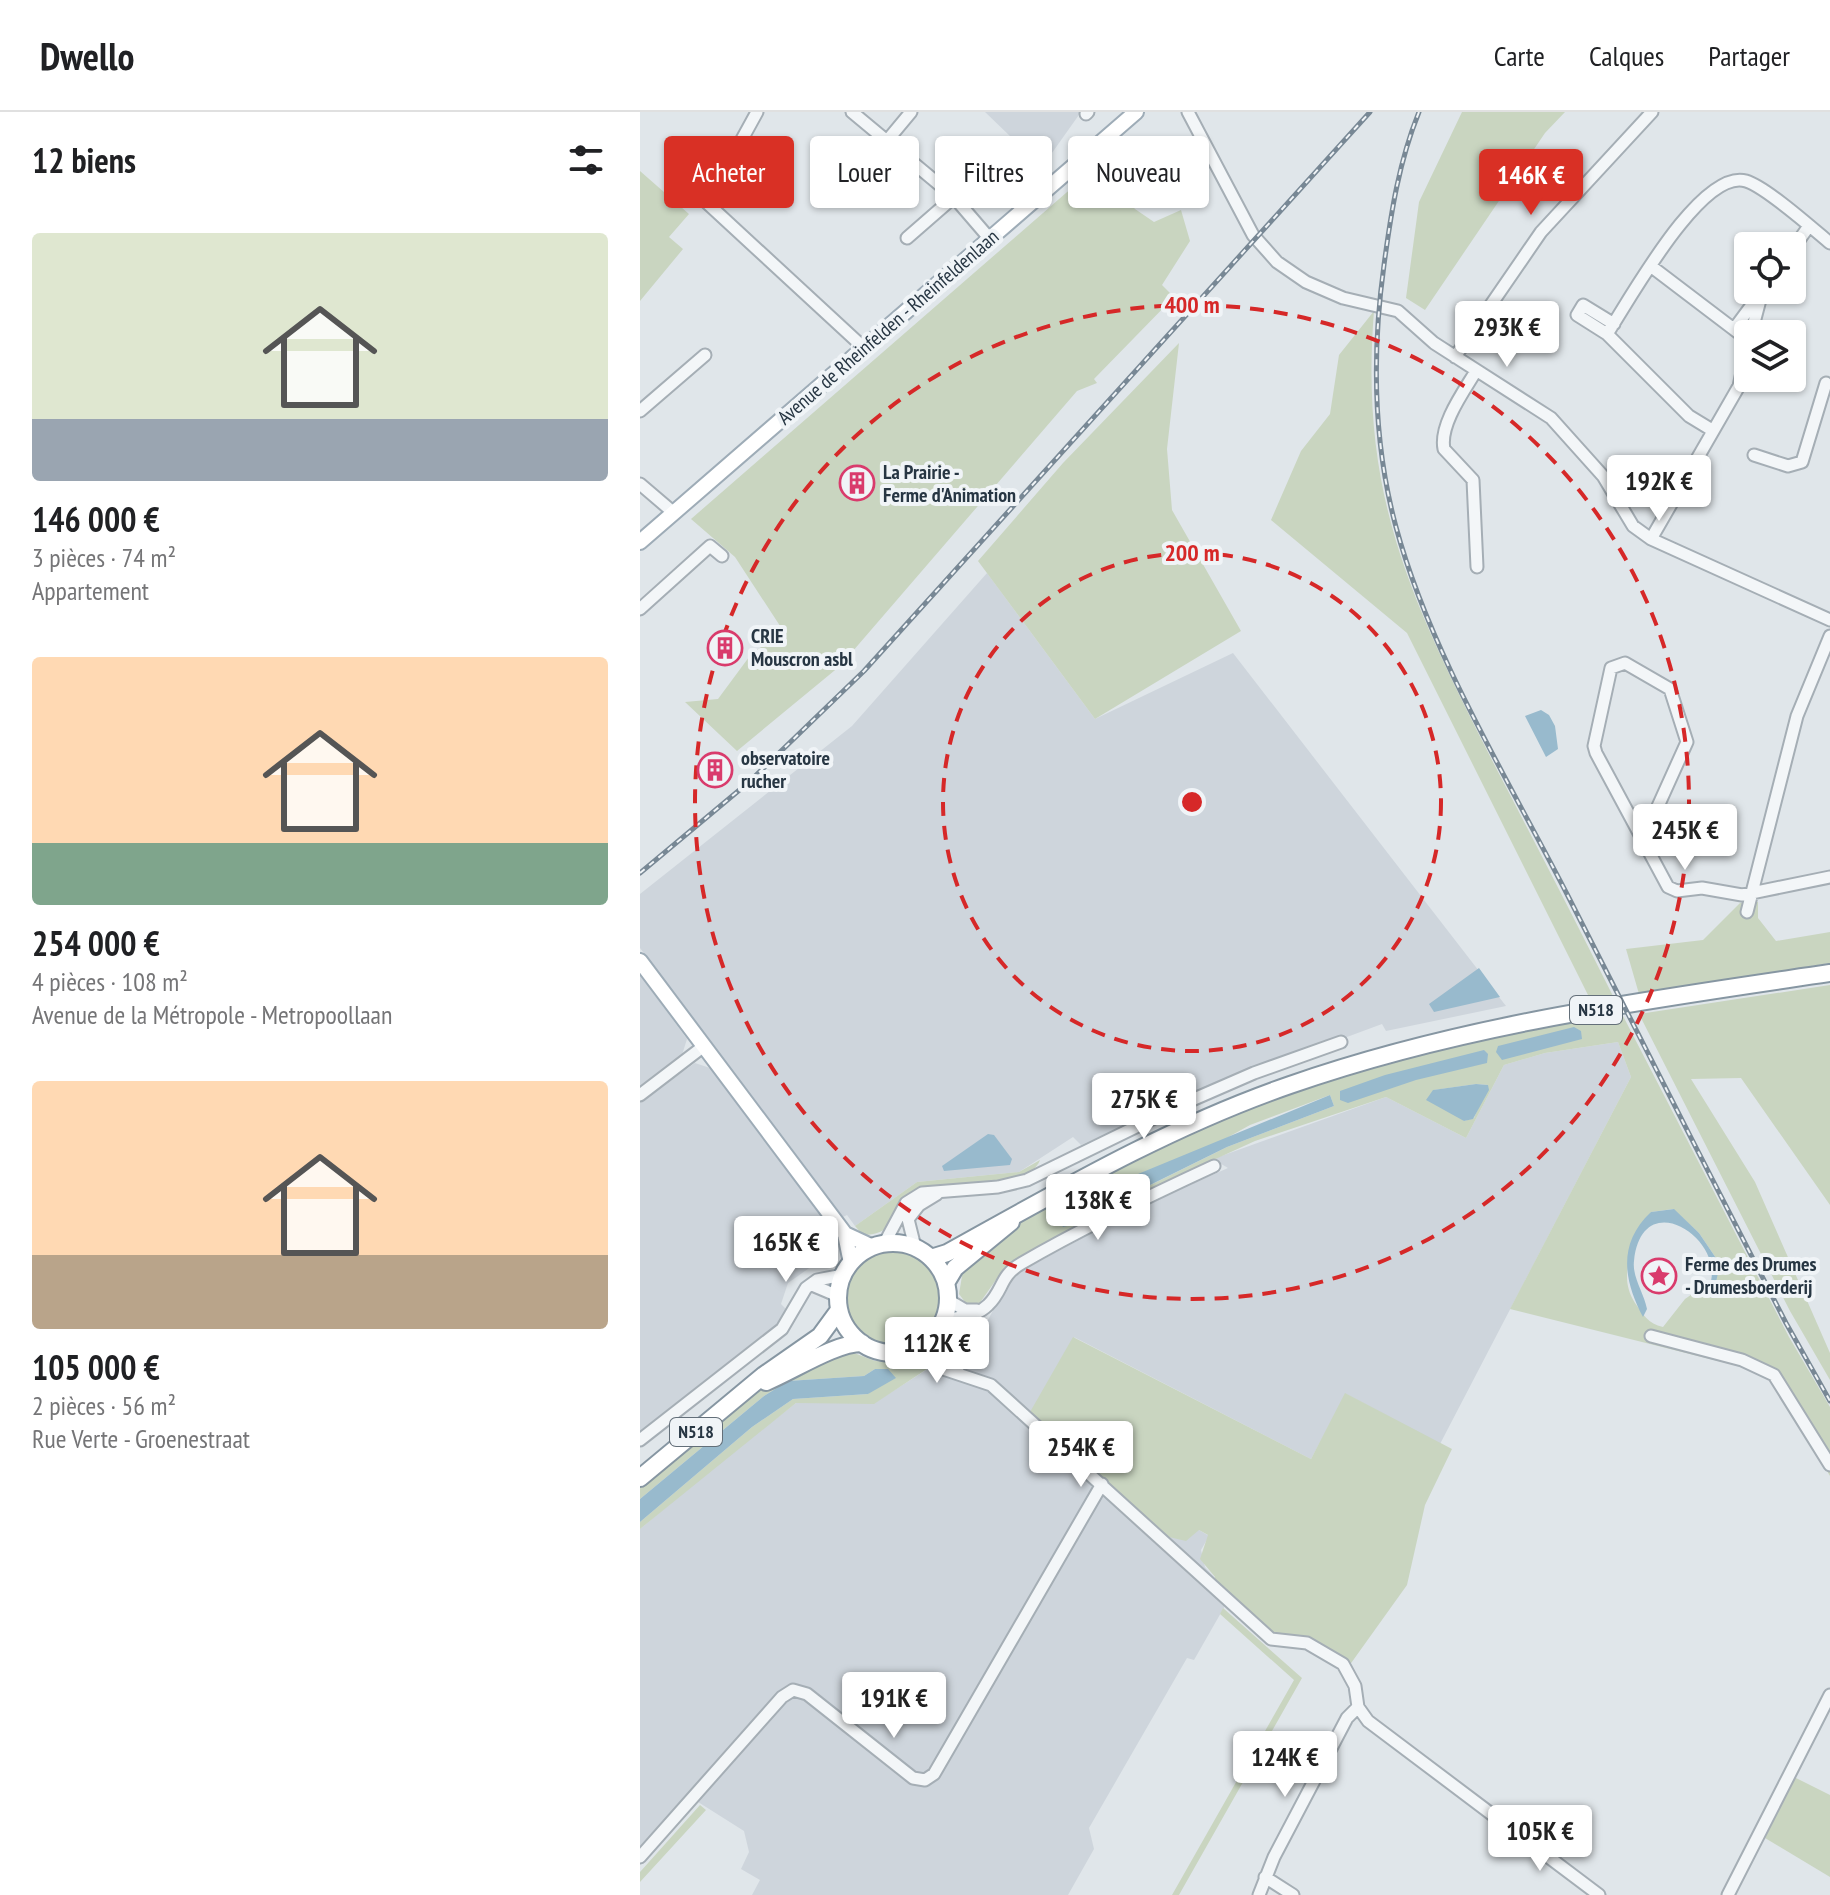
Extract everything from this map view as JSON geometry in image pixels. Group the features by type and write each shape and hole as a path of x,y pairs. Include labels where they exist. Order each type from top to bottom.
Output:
{"highway":[{"name":"N518","path":"931,1258 947,1253 1027,1206 1189,1124 1289,1085 1364,1061 1433,1042 1563,1015 1830,973"},
{"name":"N518","path":"946,1283 955,1268 1003,1231 1027,1206"},
{"path":"847,1269 879,1245 915,1247 931,1258 946,1283 948,1300 939,1328 913,1350"},
{"name":"N518","path":"640,1478 764,1375 820,1336 839,1303 847,1269"},
{"path":"839,1303 846,1326 862,1343"},
{"name":"N518","path":"753,1387 803,1367 841,1345 862,1343 883,1352 913,1350"}],"main road":[{"name":"Avenue de Rheinfelden - Rheinfeldenlaan","path":"640,542 1136,112"},
{"path":"640,961 845,1234 847,1269"},
{"path":"845,1234 879,1245"}],"street":[{"path":"757,112 709,193 707,203 863,347"},
{"path":"852,112 879,136"},
{"path":"891,136 911,112"},
{"path":"1188,112 1221,169 1253,235 1280,265 1343,298 1395,309 1455,357 1551,418 1603,476 1633,526 1651,539 1830,620"},
{"path":"1455,357 1541,232 1652,112"},
{"path":"919,169 935,181"},
{"path":"1712,430 1689,416 1611,329 1687,213 1731,181 1750,182 1830,243"},
{"path":"907,238 940,208"},
{"path":"963,208 990,239"},
{"path":"1805,232 1809,226"},
{"path":"1652,267 1734,329"},
{"path":"640,411 705,355"},
{"path":"1476,371 1455,407 1443,443 1444,449 1473,480 1477,567"},
{"path":"1754,455 1788,466 1802,462 1830,371"},
{"path":"1651,539 1735,392"},
{"path":"640,484 674,513"},
{"path":"640,609 710,546 722,556"},
{"path":"1747,912 1797,716 1830,636"},
{"path":"1638,831 1650,824 1687,742 1670,689 1618,662 1611,668 1594,746 1638,831 1671,890 1702,888 1742,895 1753,890 1830,877"},
{"path":"1756,875 1786,884"},
{"path":"879,1245 906,1203 922,1193 938,1194 1027,1180 1185,1103 1254,1073 1341,1042"},
{"path":"640,1095 704,1046"},
{"path":"961,1374 943,1356 939,1328 982,1310 995,1295 1001,1280 1022,1263 1142,1199 1214,1166"},
{"path":"915,1247 908,1229 908,1219 919,1205 938,1194"},
{"path":"640,1440 782,1329 803,1291 817,1280 847,1269"},
{"path":"812,1285 839,1303"},
{"path":"948,1300 965,1310 982,1310"},
{"path":"1651,1336 1742,1360 1774,1375 1830,1465"},
{"path":"913,1350 946,1370 991,1385 1271,1639 1313,1645 1343,1664 1353,1681 1358,1707 1368,1721 1584,1891 1599,1895"},
{"path":"640,1857 782,1697 793,1690 807,1694 913,1778 925,1780 934,1774 1102,1484"},
{"path":"1728,1895 1830,1695"},
{"path":"1259,1895 1265,1877 1347,1718 1358,1707"},
{"path":"1265,1877 1293,1895"}],"shaded area":[{"path":"985,112 1081,112 1052,153 1052,136 1010,136"},
{"path":"987,573 1095,719 1233,653 1506,1006 1386,1031 1382,1024 1209,1088 1081,1145 1073,1137 1019,1172 917,1182 855,1226 847,1215 843,1217 640,948 640,894 852,726"},
{"path":"640,975 687,1039 682,1055 640,1087"},
{"path":"1618,1042 1631,1077 1440,1444 1346,1394 1311,1459 1074,1337 1199,1530 1209,1536 1201,1550 1205,1567 1215,1578 1226,1604 1194,1660 1187,1658 1089,1828 1094,1849 1068,1895 752,1895 760,1880 741,1869 749,1852 744,1831 687,1795 640,1846 640,1529 709,1471 796,1403 874,1403 928,1369 988,1320 1007,1283 1027,1268 1140,1207 1228,1168 1213,1159 1386,1097 1466,1138 1504,1065 1545,1053"},
{"path":"695,1063 710,1068 829,1227 839,1247 788,1283 781,1304 788,1311 779,1326 640,1435 640,1102"}],"green space":[{"path":"1462,112 1565,112 1545,133 1425,310 1406,298 1419,202"},
{"path":"640,171 664,192 664,208 682,208 689,214 669,237 683,249 640,301"},
{"path":"1068,191 1068,208 1134,208 1154,222 1181,210 1190,241 1162,285 1174,297 1094,379 1097,383 1077,391 840,666 737,751 685,702 718,699 752,653 784,632 735,557 691,519"},
{"path":"1374,311 1372,378 1375,438 1384,494 1398,548 1439,653 1614,998 1590,999 1407,633 1271,520 1301,451 1330,414 1339,355"},
{"path":"1179,343 1167,449 1172,510 1241,631 1095,719 978,561 1063,463"},
{"path":"1758,902 1758,918 1776,941 1830,932 1830,963 1639,994 1626,949 1703,940 1740,903"},
{"path":"1830,985 1830,1205 1741,1078 1691,1079 1755,1182 1830,1353 1830,1380 1790,1311 1639,1014"},
{"path":"1622,1014 1789,1337 1830,1407 1830,1476 1777,1386 1762,1372 1510,1309 1631,1077 1618,1042 1545,1053 1504,1065 1466,1138 1386,1097 1255,1141 1117,1204 1005,1267 979,1304 964,1306 965,1302 959,1294 962,1276 959,1272 1022,1217 1198,1128 1303,1087 1454,1044","holes":["1488,1085 1474,1118 1464,1121 1434,1090","1330,1095 1334,1106 1227,1147 1068,1226 1250,1125","1673,1209 1699,1233 1720,1264 1715,1282 1711,1281 1685,1299 1663,1327 1653,1324 1643,1315 1629,1291 1627,1280 1630,1257 1651,1212"]},
{"path":"1040,1160 1022,1176 1007,1181 927,1189 898,1220 880,1232 862,1234 855,1226 917,1182 1019,1172"},
{"path":"893,1250 911,1253 926,1264 937,1279 940,1297 937,1315 926,1330 911,1341 893,1344 875,1341 860,1330 849,1315 846,1297 849,1279 860,1264 875,1253"},
{"path":"1073,1337 1311,1459 1345,1393 1452,1449 1425,1505 1407,1585 1349,1666 1342,1659 1275,1637 1212,1583 1215,1577 1200,1559 1208,1535 1199,1530 1186,1541 1169,1537 1030,1412"},
{"path":"841,1348 875,1361 924,1364 928,1360 933,1365 874,1404 796,1403 640,1529 640,1522 752,1427 793,1399 868,1394 888,1369 875,1369 864,1376 788,1381 764,1396 640,1499 640,1485 766,1385"},
{"path":"1223,1608 1302,1678 1179,1895 1172,1895 1294,1680 1220,1614"},
{"path":"1786,1773 1830,1795 1830,1877 1765,1838 1783,1800 1775,1795"},
{"path":"700,1805 706,1810 640,1882 640,1872"}],"water":[{"path":"1541,710 1549,715 1555,726 1558,749 1546,757 1525,716"},
{"path":"1479,968 1500,997 1434,1012 1429,1004"},
{"path":"1574,1027 1581,1031 1582,1039 1502,1060 1496,1052 1498,1046"},
{"path":"1484,1050 1488,1054 1487,1063 1416,1080 1348,1103 1340,1100 1340,1091 1385,1075"},
{"path":"1488,1085 1489,1090 1473,1119 1464,1121 1426,1100 1433,1090"},
{"path":"1330,1095 1334,1106 1227,1147 1067,1226 1063,1227 1058,1219 1138,1174"},
{"path":"988,1134 994,1135 1012,1159 1010,1165 944,1171 942,1166"},
{"path":"1674,1209 1699,1233 1720,1264 1716,1282 1711,1281 1711,1264 1704,1248 1693,1235 1679,1226 1665,1223 1651,1226 1640,1238 1634,1261 1647,1309 1643,1317 1628,1276 1629,1250 1640,1224 1651,1212"},
{"path":"875,1369 888,1369 896,1378 868,1394 793,1399 752,1427 640,1522 640,1499 764,1396 788,1381 864,1376"}],"railway":[{"path":"640,873 749,782 864,671 1370,112"},
{"path":"1419,112 1406,149 1393,207 1380,298 1376,364 1379,430 1396,527 1429,621 1472,715 1786,1323 1830,1401"}],"place":[{"name":"La Prairie - Ferme d'Animation","path":"857,483"},
{"name":"CRIE Mouscron asbl","path":"725,648"},
{"name":"observatoire rucher","path":"715,770"},
{"name":"Ferme des Drumes - Drumesboerderij","path":"1659,1276"}]}
